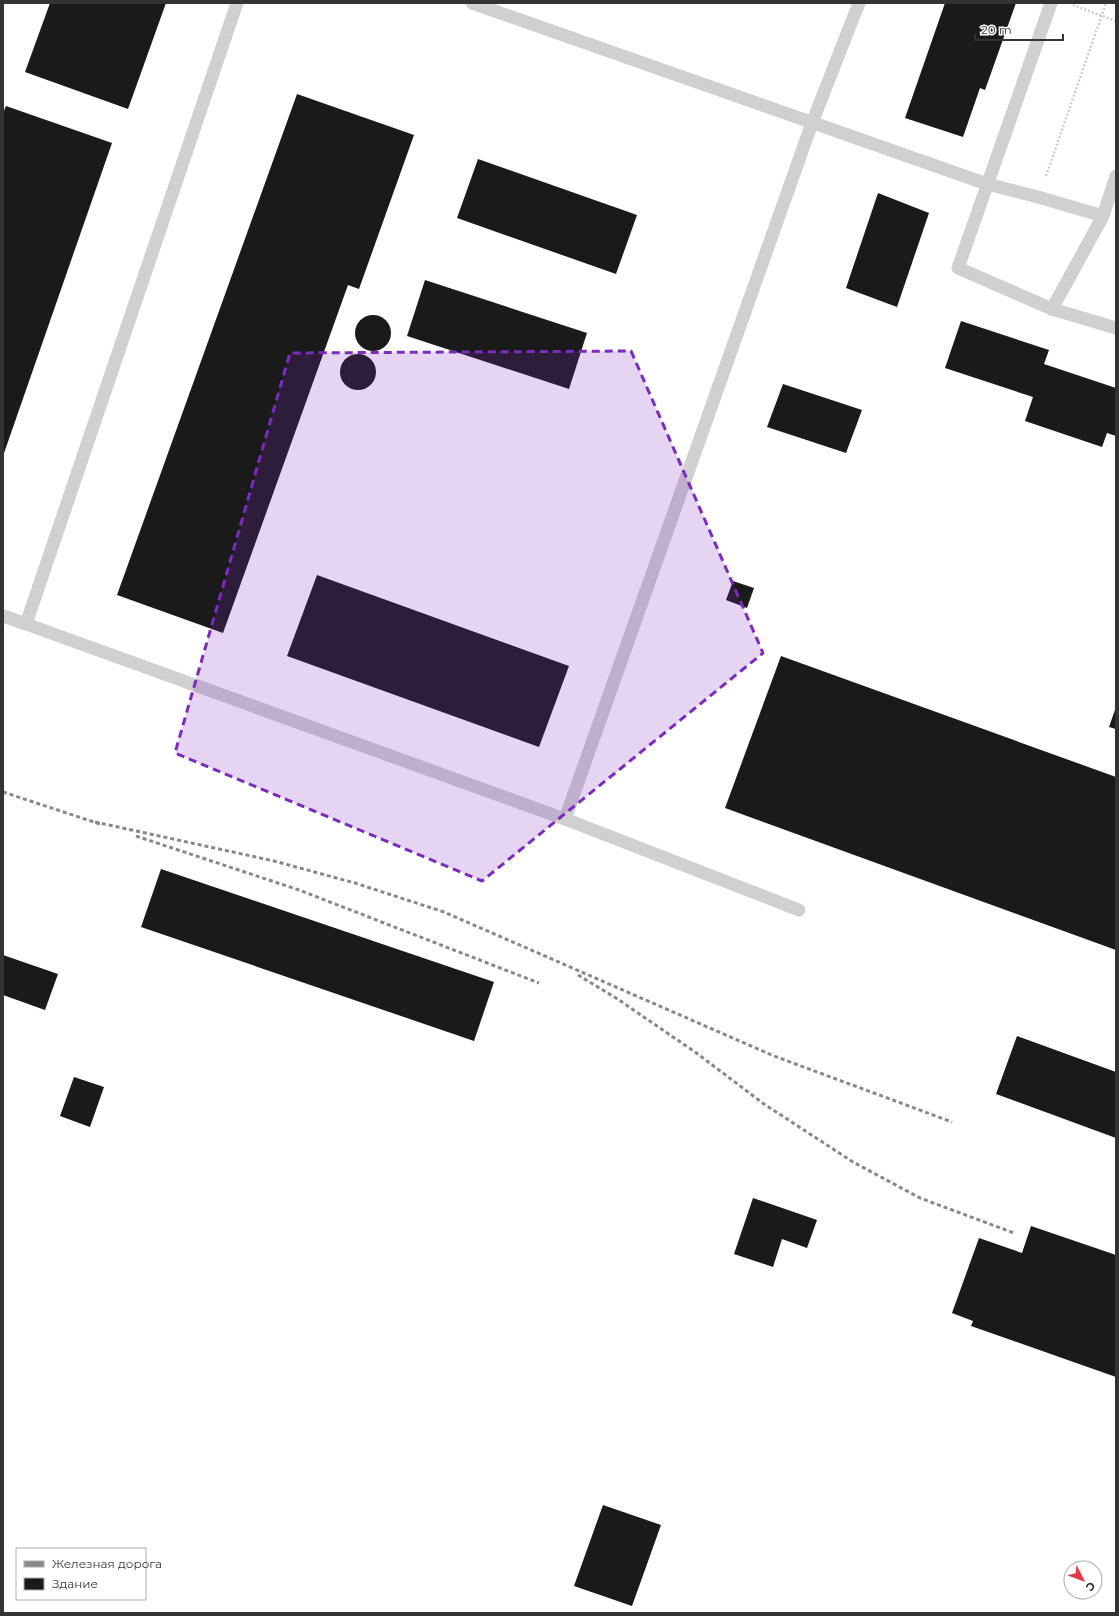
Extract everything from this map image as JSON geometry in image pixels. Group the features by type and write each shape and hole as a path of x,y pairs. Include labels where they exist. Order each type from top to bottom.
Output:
{"lane":[{"path":"26,624 237,3"},
{"path":"472,3 987,184 1103,216"},
{"path":"565,819 812,123 859,3"},
{"path":"1051,3 958,268 1052,309 1116,328"},
{"path":"1052,309 1103,216 1116,176"},
{"path":"3,616 565,819 799,910"}],"path":[{"path":"1067,3 1116,21"},
{"path":"1038,197 1106,3"}],"highlighted area":[{"path":"631,351 763,653 482,881 175,753 290,353"}],"building":[{"path":"50,3 166,3 128,109 25,72"},
{"path":"945,3 1016,3 985,90 980,88 963,137 905,118"},
{"path":"297,94 414,135 359,289 348,285 223,633 117,595"},
{"path":"6,106 112,143 3,456 3,113"},
{"path":"478,159 637,215 616,274 457,218"},
{"path":"878,193 929,213 897,307 846,288"},
{"path":"425,280 587,333 569,389 407,336"},
{"path":"377,315 386,320 390,326 390,340 386,346 377,351 369,351 360,346 356,340 355,329 360,320 366,316"},
{"path":"961,321 1049,350 1044,364 1116,388 1116,436 1107,433 1102,447 1025,421 1033,397 945,368"},
{"path":"362,354 371,359 375,365 375,379 371,385 362,390 354,390 345,385 341,379 340,368 345,359 351,355"},
{"path":"783,384 862,410 846,453 767,427"},
{"path":"317,575 569,666 539,747 287,656"},
{"path":"733,581 754,588 747,608 726,600"},
{"path":"781,656 1116,777 1116,950 725,808"},
{"path":"1116,707 1116,729 1109,727"},
{"path":"161,869 494,982 474,1041 141,927"},
{"path":"3,955 58,974 45,1010 3,995"},
{"path":"1017,1036 1116,1072 1116,1138 996,1094"},
{"path":"74,1077 104,1087 90,1127 60,1116"},
{"path":"753,1198 817,1220 807,1248 782,1239 773,1267 734,1254"},
{"path":"1031,1226 1116,1255 1116,1377 971,1326 973,1321 952,1313 979,1238 1022,1253"},
{"path":"603,1505 661,1525 632,1606 574,1586"}],"railway":[{"path":"3,792 100,824"},
{"path":"95,822 274,861 355,883 444,912 774,1056 952,1122"},
{"path":"136,836 299,890 539,983"},
{"path":"578,975 616,998 695,1052 764,1104 853,1162 920,1198 1014,1233"}]}
